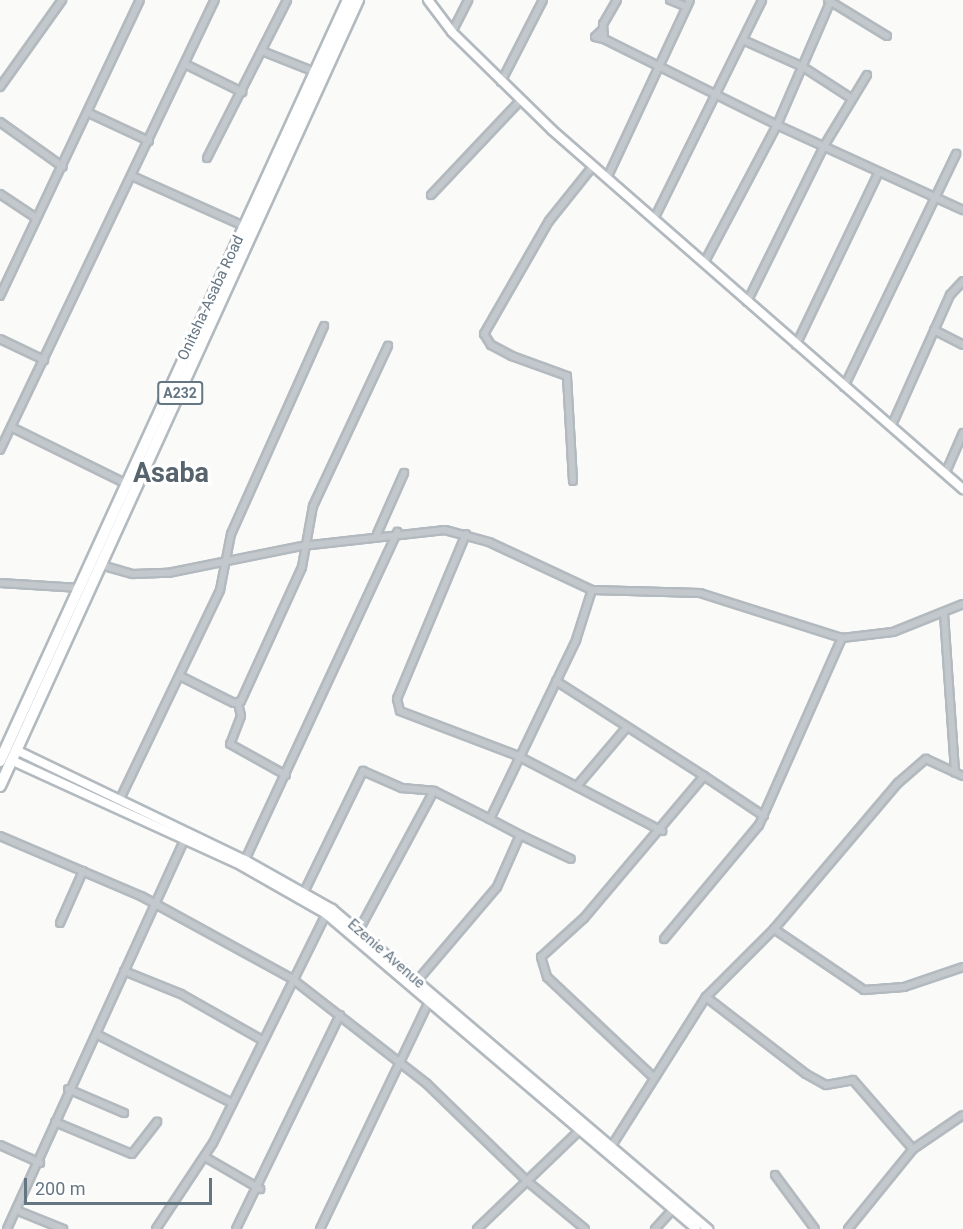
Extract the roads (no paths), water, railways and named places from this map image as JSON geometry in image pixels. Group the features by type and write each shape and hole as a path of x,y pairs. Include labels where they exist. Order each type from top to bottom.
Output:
{"highway":[{"name":"Onitsha-Asaba Road","path":"9,757 80,588 127,484 189,360 244,226 348,0"},
{"name":"A232","path":"0,786 9,757 101,565 189,360 358,0"}],"street":[{"path":"0,87 62,0"},
{"path":"0,296 36,218 91,114 140,0"},
{"path":"0,450 215,0"},
{"path":"207,158 288,0"},
{"path":"428,0 452,32 520,101 747,303 963,489"},
{"path":"452,32 468,0"},
{"path":"501,82 543,0"},
{"path":"617,0 601,31 604,39 777,125 935,200 963,210"},
{"path":"670,0 687,7"},
{"path":"607,178 690,0"},
{"path":"654,219 762,0"},
{"path":"704,263 777,125 829,0 887,36"},
{"path":"743,40 803,67 850,98"},
{"path":"262,51 315,72"},
{"path":"186,64 242,92"},
{"path":"747,303 824,146 850,98 867,75"},
{"path":"431,195 520,101"},
{"path":"91,114 149,141"},
{"path":"0,122 63,167"},
{"path":"844,387 956,154"},
{"path":"573,481 567,376 502,350 484,334 549,221 592,166"},
{"path":"796,345 879,172"},
{"path":"132,176 244,226"},
{"path":"0,194 36,218"},
{"path":"0,276 7,281"},
{"path":"891,427 934,330 963,281"},
{"path":"120,799 182,677 226,566 231,534 324,326"},
{"path":"934,330 963,345"},
{"path":"0,339 44,360"},
{"path":"286,775 230,744 241,716 238,703 302,567 302,546 313,506 388,346"},
{"path":"11,427 127,484"},
{"path":"945,474 963,432"},
{"path":"376,534 404,473"},
{"path":"101,565 133,574 226,566 302,546 376,534 397,532 466,534 592,590 700,593 842,638 893,632 944,614 963,604"},
{"path":"246,860 397,532"},
{"path":"466,534 397,706 516,755 662,831"},
{"path":"0,583 80,588"},
{"path":"490,819 516,755 556,681 592,590"},
{"path":"944,614 955,772"},
{"path":"664,939 764,816 842,638"},
{"path":"182,677 238,703"},
{"path":"556,681 764,816"},
{"path":"577,786 627,727"},
{"name":"Ezenie Avenue","path":"9,757 120,799 246,860 304,892 359,930 417,981 453,1020 579,1131 696,1229"},
{"name":"Ezenie Avenue","path":"9,757 184,840 326,914 428,1004 453,1020 611,1147 708,1229"},
{"path":"611,1147 652,1076 706,997 774,929 919,762 931,760 963,776"},
{"path":"304,892 361,772 402,788 435,791 570,859"},
{"path":"652,1076 547,977 540,962 662,831 704,776"},
{"path":"359,930 435,791"},
{"path":"417,981 492,896 520,835"},
{"path":"0,836 155,905 291,978 401,1062 527,1182 585,1229"},
{"path":"7,1229 40,1164 68,1089 96,1034 184,840"},
{"path":"60,923 83,871"},
{"path":"156,1229 205,1157 291,978 326,914"},
{"path":"774,929 864,990 904,987 963,967"},
{"path":"124,971 181,994 262,1040"},
{"path":"706,997 806,1074 826,1086 853,1080 913,1149"},
{"path":"320,1229 428,1004"},
{"path":"236,1229 260,1189 340,1015"},
{"path":"96,1034 232,1103"},
{"path":"68,1089 124,1113"},
{"path":"848,1229 913,1149 963,1115"},
{"path":"55,1122 132,1154 157,1122"},
{"path":"481,1228 579,1131"},
{"path":"0,1145 40,1164"},
{"path":"205,1157 260,1189"},
{"path":"775,1175 815,1229"},
{"path":"655,1229 673,1209"},
{"path":"16,1210 63,1229"}],"district":[{"name":"Asaba","path":"171,474"}]}
